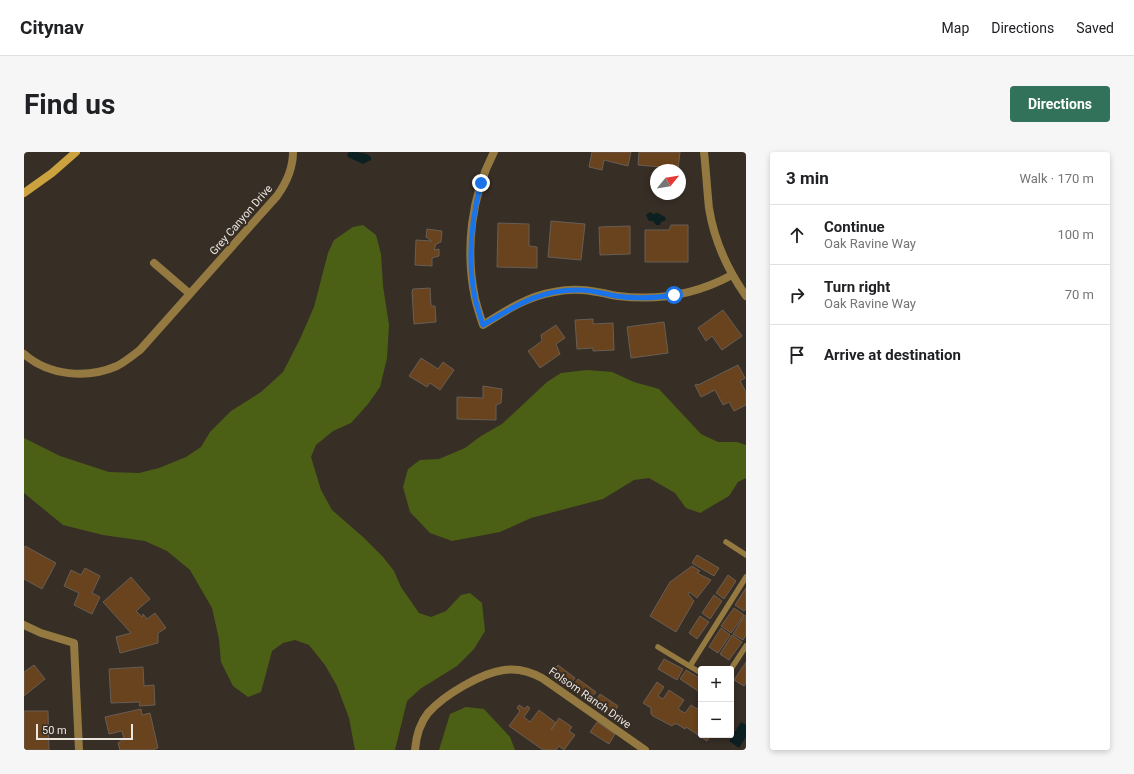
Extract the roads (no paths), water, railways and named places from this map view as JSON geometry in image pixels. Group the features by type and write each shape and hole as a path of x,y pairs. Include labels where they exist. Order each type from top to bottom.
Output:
{"main road":[{"path":"24,193 52,173 76,152"}],"street":[{"name":"Grey Canyon Drive","path":"24,354 40,365 72,374 90,373 108,369 125,361 140,350 284,188 292,169 293,152"},
{"path":"494,152 481,183 476,202 470,248 475,298 483,325 526,300 553,292 580,290 631,297 659,297 702,289 732,275"},
{"path":"704,152 709,207 713,227 727,265 746,296"},
{"path":"154,263 190,294"},
{"path":"24,625 41,633 74,643 79,750"},
{"name":"Folsom Ranch Drive","path":"415,750 416,741 422,724 428,714 444,698 490,673 505,669 533,674 542,678 646,750"}],"lane":[{"path":"726,542 746,555"},
{"path":"690,666 746,577"},
{"path":"733,666 746,646"},
{"path":"658,647 698,671"}]}
